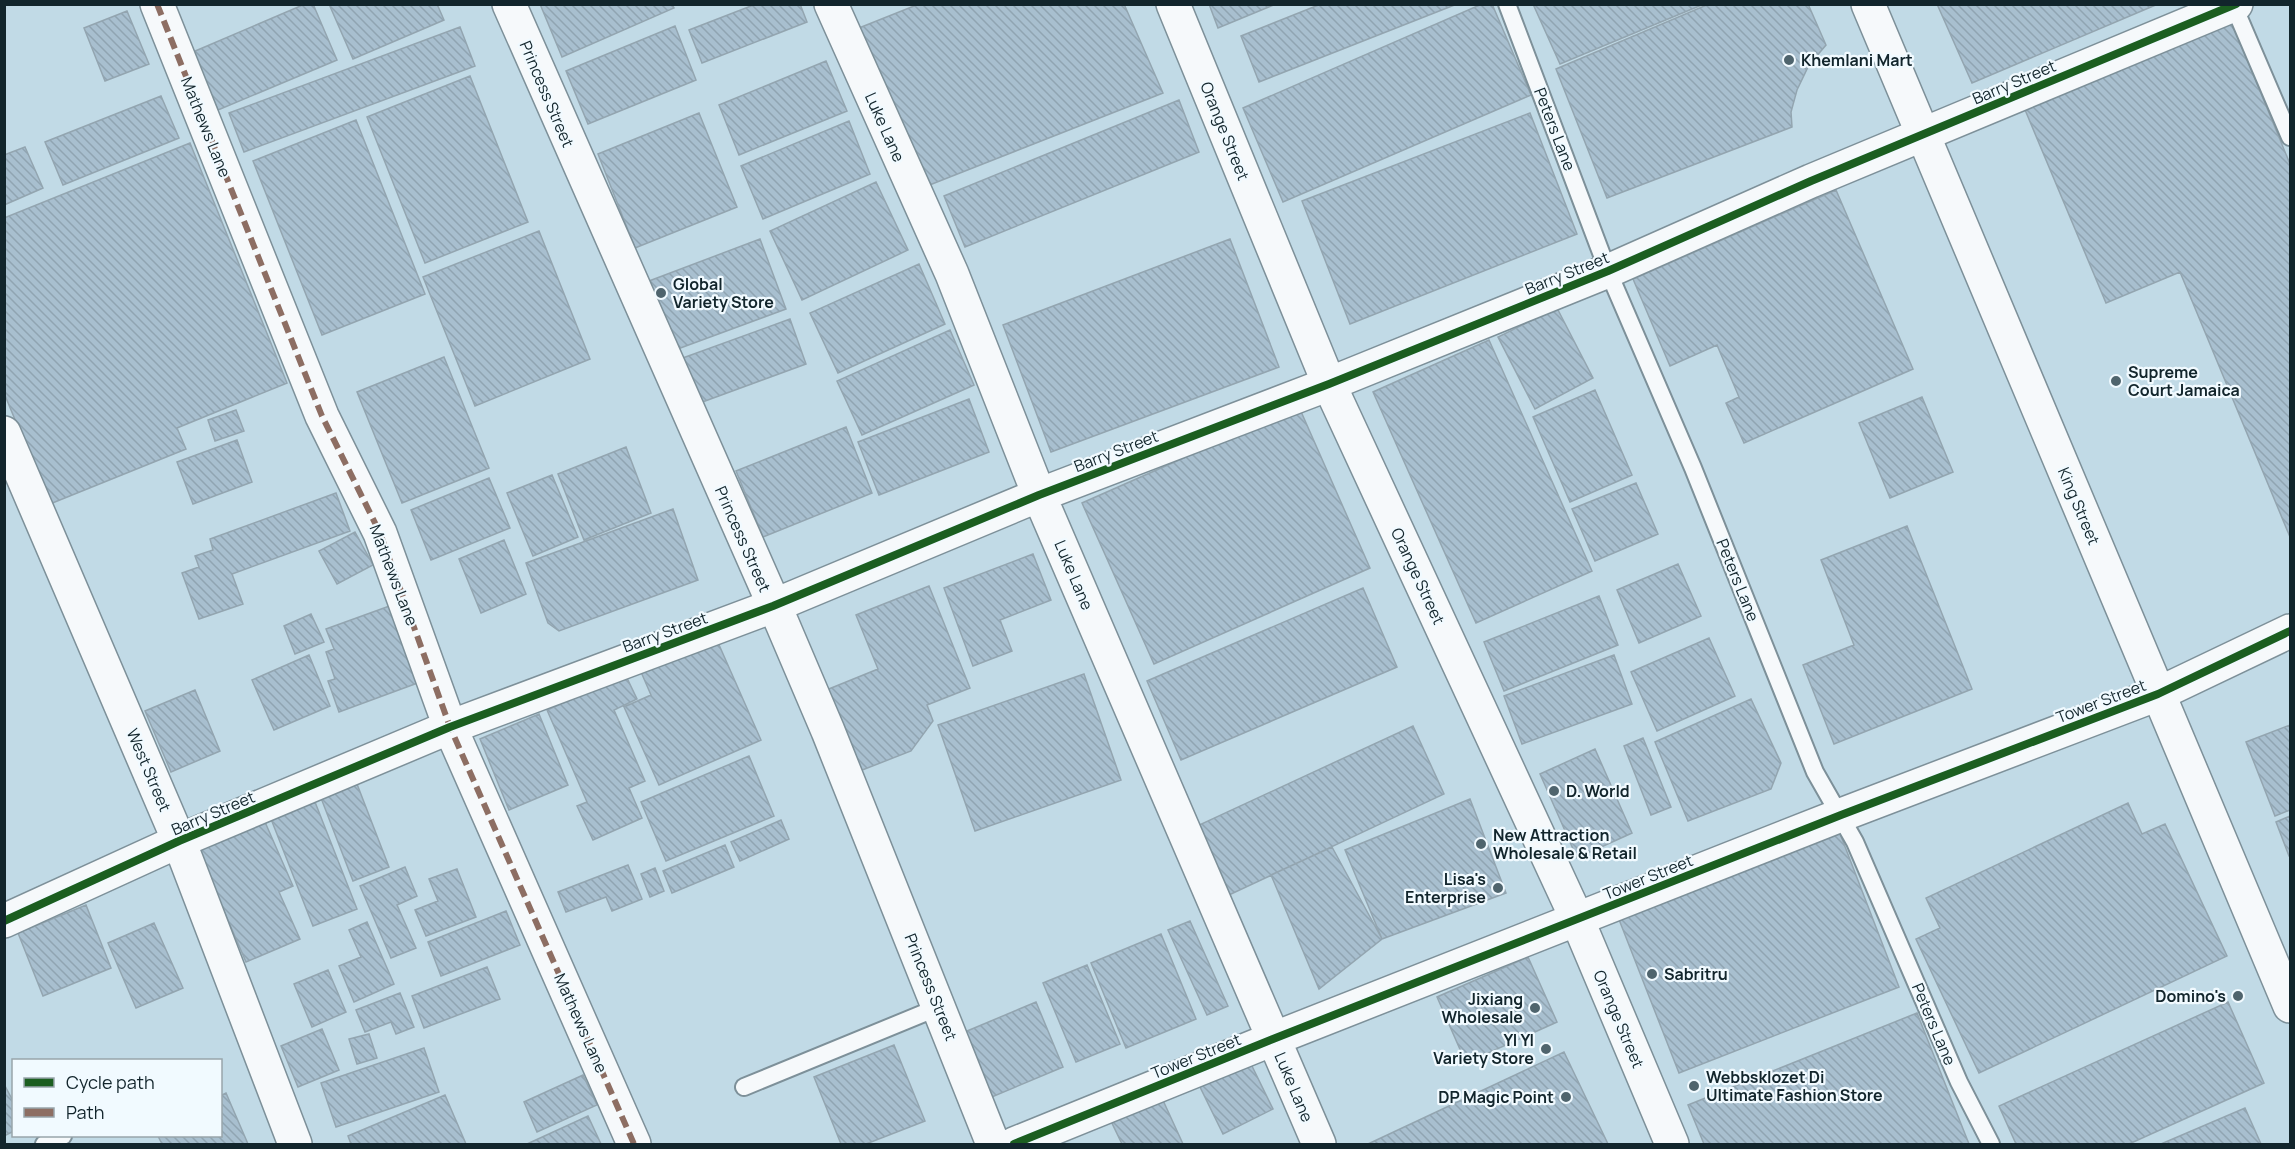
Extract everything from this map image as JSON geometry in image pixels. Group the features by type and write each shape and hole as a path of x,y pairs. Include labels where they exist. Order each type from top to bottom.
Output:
{"street":[{"name":"Mathews Lane","path":"157,4 322,416 380,533 450,727 634,1144"},
{"name":"Princess Street","path":"509,4 828,731 993,1144"},
{"name":"Luke Lane","path":"831,4 952,274 1039,495 1319,1144"},
{"name":"Orange Street","path":"1173,4 1329,384 1577,919 1672,1144"},
{"name":"King Street","path":"1868,4 2290,1006"},
{"name":"Barry Street","path":"4,921 179,841 450,727 773,606 1039,495 1329,384 1608,271 1811,181 2234,5"},
{"name":"West Street","path":"4,433 179,841 296,1144"},
{"name":"Tower Street","path":"1014,1144 1273,1039 1841,815 2158,694 2290,631"}],"lane":[{"name":"Peters Lane","path":"1507,4 1608,271 1693,468 1815,772 1855,842 1959,1082 1991,1144"},
{"path":"2234,5 2290,137"},
{"path":"744,1087 939,1007"},
{"path":"44,1144 61,1137"}],"building":[{"path":"305,4 313,4 337,60 218,110 193,52"},
{"path":"329,4 437,4 444,20 353,59"},
{"path":"540,4 672,4 674,8 562,57"},
{"path":"756,4 800,4 807,22 702,63 689,30"},
{"path":"919,4 1124,4 1163,93 927,186 859,28"},
{"path":"1209,4 1276,4 1218,28"},
{"path":"1321,4 1457,4 1259,82 1241,36"},
{"path":"1482,4 1492,4 1531,95 1283,202 1243,108"},
{"path":"1533,4 1704,4 1560,64"},
{"path":"1709,4 1808,4 1826,45 1809,65 1797,90 1791,112 1792,127 1607,198 1556,69"},
{"path":"1937,4 2158,4 1972,83"},
{"path":"127,11 149,64 105,81 84,28"},
{"name":"Supreme Court Jamaica","path":"2230,18 2290,164 2290,537 2180,272 2106,303 2023,105"},
{"path":"675,26 696,80 588,124 566,71"},
{"path":"460,27 475,66 244,152 229,113"},
{"path":"826,61 847,111 739,155 719,105"},
{"path":"470,76 528,222 425,263 367,117"},
{"path":"161,96 179,138 63,185 45,142"},
{"path":"1179,100 1199,152 965,247 944,196"},
{"path":"699,113 737,207 635,248 598,154"},
{"path":"1530,113 1577,234 1350,324 1302,201"},
{"path":"356,120 425,294 322,335 253,161"},
{"path":"849,121 870,174 763,219 741,166"},
{"path":"190,143 287,383 177,428 186,449 50,504 4,393 4,218"},
{"path":"25,147 43,188 4,205 4,155"},
{"path":"876,182 908,250 802,300 770,231"},
{"path":"1836,190 1913,369 1744,443 1726,403 1739,397 1717,345 1670,366 1633,279"},
{"path":"539,231 590,359 475,406 423,277"},
{"path":"760,239 786,309 675,350 649,281"},
{"path":"1230,239 1279,367 1051,452 1003,325"},
{"path":"919,264 945,324 838,373 810,313"},
{"path":"1557,308 1593,378 1535,409 1498,337"},
{"path":"790,319 806,364 697,404 680,359"},
{"path":"950,330 974,385 862,435 837,381"},
{"path":"1489,340 1592,571 1476,623 1373,392"},
{"path":"444,357 489,468 402,503 357,392"},
{"path":"1595,390 1632,475 1570,502 1533,417"},
{"path":"1922,397 1953,472 1890,498 1859,423"},
{"path":"969,399 989,452 879,495 858,442"},
{"path":"1299,407 1370,568 1154,664 1082,503"},
{"path":"236,410 244,431 215,441 208,420"},
{"path":"846,427 872,493 763,537 736,471"},
{"path":"237,440 252,482 193,504 177,462"},
{"path":"626,447 651,513 584,540 558,474"},
{"path":"552,475 578,537 533,556 507,493"},
{"path":"489,478 510,528 431,560 411,510"},
{"path":"1636,483 1658,534 1595,561 1572,509"},
{"path":"336,493 350,531 232,574 243,604 199,619 182,573 199,567 195,556 213,550 210,539"},
{"path":"673,509 698,580 559,631 548,623 526,563"},
{"path":"1907,526 1972,689 1834,744 1803,665 1854,645 1821,560"},
{"path":"355,532 373,565 337,584 319,551"},
{"path":"504,540 526,594 481,613 459,559"},
{"path":"1033,554 1051,600 1000,620 1012,651 973,666 944,588"},
{"path":"1678,564 1701,616 1639,643 1617,590"},
{"path":"929,586 970,688 927,705 933,721 911,751 852,774 819,693 878,669 856,615"},
{"path":"1363,588 1397,667 1181,760 1147,681"},
{"path":"1599,596 1618,645 1504,691 1484,642"},
{"path":"395,604 423,681 339,712 328,681 335,679 326,652 334,649 326,629"},
{"path":"311,614 324,642 295,654 284,626"},
{"path":"716,638 761,740 659,785 624,707 651,695 641,672"},
{"path":"1709,638 1735,696 1657,731 1631,672"},
{"path":"309,655 330,706 274,730 252,680"},
{"path":"1614,655 1632,704 1522,744 1504,696"},
{"path":"1084,674 1121,780 975,831 938,725"},
{"path":"626,676 637,699 614,710 645,781 629,788 642,818 593,840 577,806 587,802 547,710"},
{"path":"195,690 220,751 171,772 145,711"},
{"path":"1751,699 1781,763 1771,789 1688,821 1655,742"},
{"path":"539,714 568,785 509,810 480,739"},
{"path":"2290,725 2290,810 2275,816 2246,742"},
{"path":"1413,726 1444,794 1229,895 1197,826"},
{"path":"1643,738 1671,807 1651,815 1624,746"},
{"path":"1595,749 1632,833 1577,858 1540,774"},
{"path":"749,756 774,816 666,861 641,802"},
{"path":"357,784 389,867 353,881 321,798"},
{"path":"1470,799 1506,893 1382,939 1345,850"},
{"path":"315,802 357,909 313,926 271,819"},
{"path":"2128,803 2142,834 2165,824 2227,956 1979,1073 1916,939 1940,928 1926,898"},
{"path":"2290,816 2290,856 2289,856 2276,822"},
{"path":"781,820 789,839 740,861 731,842"},
{"path":"265,822 293,886 279,892 300,939 246,962 198,851"},
{"path":"1839,831 1899,987 1679,1073 1618,917"},
{"path":"725,845 734,867 672,893 663,871"},
{"path":"1332,847 1382,939 1319,989 1271,875"},
{"path":"628,865 642,899 612,911 606,897 566,912 558,892"},
{"path":"405,867 417,896 397,905 416,948 391,958 360,886"},
{"path":"655,868 664,891 650,897 641,874"},
{"path":"457,869 476,917 426,936 415,910 438,901 429,879"},
{"path":"86,905 111,968 43,996 18,933"},
{"path":"506,911 520,945 441,976 428,942"},
{"path":"1190,921 1228,1006 1207,1015 1168,930"},
{"path":"367,922 394,984 354,1002 339,966 361,957 349,930"},
{"path":"154,923 183,988 136,1008 108,943"},
{"path":"1161,934 1196,1019 1126,1048 1091,963"},
{"path":"1528,957 1557,1022 1466,1063 1437,997"},
{"path":"1087,965 1120,1044 1076,1062 1043,983"},
{"path":"487,967 500,999 424,1028 412,996"},
{"path":"328,970 346,1012 312,1027 294,984"},
{"path":"400,993 414,1027 396,1034 391,1022 365,1032 356,1010"},
{"path":"1036,1002 1063,1067 987,1099 960,1034"},
{"path":"2228,1002 2264,1083 2129,1144 2016,1144 1999,1106"},
{"path":"1917,1013 1969,1144 1704,1144 1688,1105"},
{"path":"322,1029 339,1070 298,1087 281,1046"},
{"path":"369,1034 377,1058 357,1064 349,1039"},
{"path":"894,1045 925,1121 866,1144 841,1144 814,1077"},
{"path":"424,1048 439,1092 336,1127 321,1083"},
{"path":"1564,1052 1608,1144 1368,1144"},
{"path":"1250,1062 1273,1109 1223,1134 1200,1087"},
{"path":"583,1075 597,1105 537,1132 524,1102"},
{"path":"4,1084 12,1099 12,1132 4,1136"},
{"path":"226,1093 248,1144 162,1144 158,1137 222,1137 222,1095"},
{"path":"445,1095 466,1144 351,1144 348,1136"},
{"path":"1161,1096 1183,1144 1122,1144 1110,1119"},
{"path":"2245,1108 2261,1144 2161,1144"},
{"path":"588,1116 601,1144 527,1144"}],"marked path":[{"path":"157,4 322,416 380,533 450,727 634,1144"}],"cycle path":[{"path":"4,921 179,841 450,727 773,606 1039,495 1329,384 1608,271 1811,181 2236,4"},
{"path":"1014,1144 1273,1039 1841,815 2158,694 2290,631"}],"place":[{"name":"Khemlani Mart","path":"1789,60"},
{"name":"Global Variety Store","path":"661,293"},
{"name":"Supreme Court Jamaica","path":"2116,381"},
{"name":"D. World","path":"1554,791"},
{"name":"New Attraction Wholesale & Retail","path":"1481,844"},
{"name":"Lisa's Enterprise","path":"1498,888"},
{"name":"Sabritru","path":"1652,974"},
{"name":"Domino's","path":"2238,996"},
{"name":"Jixiang Wholesale","path":"1535,1008"},
{"name":"YI YI Variety Store","path":"1546,1049"},
{"name":"Webbsklozet Di Ultimate Fashion Store","path":"1694,1086"},
{"name":"DP Magic Point","path":"1566,1097"}]}
